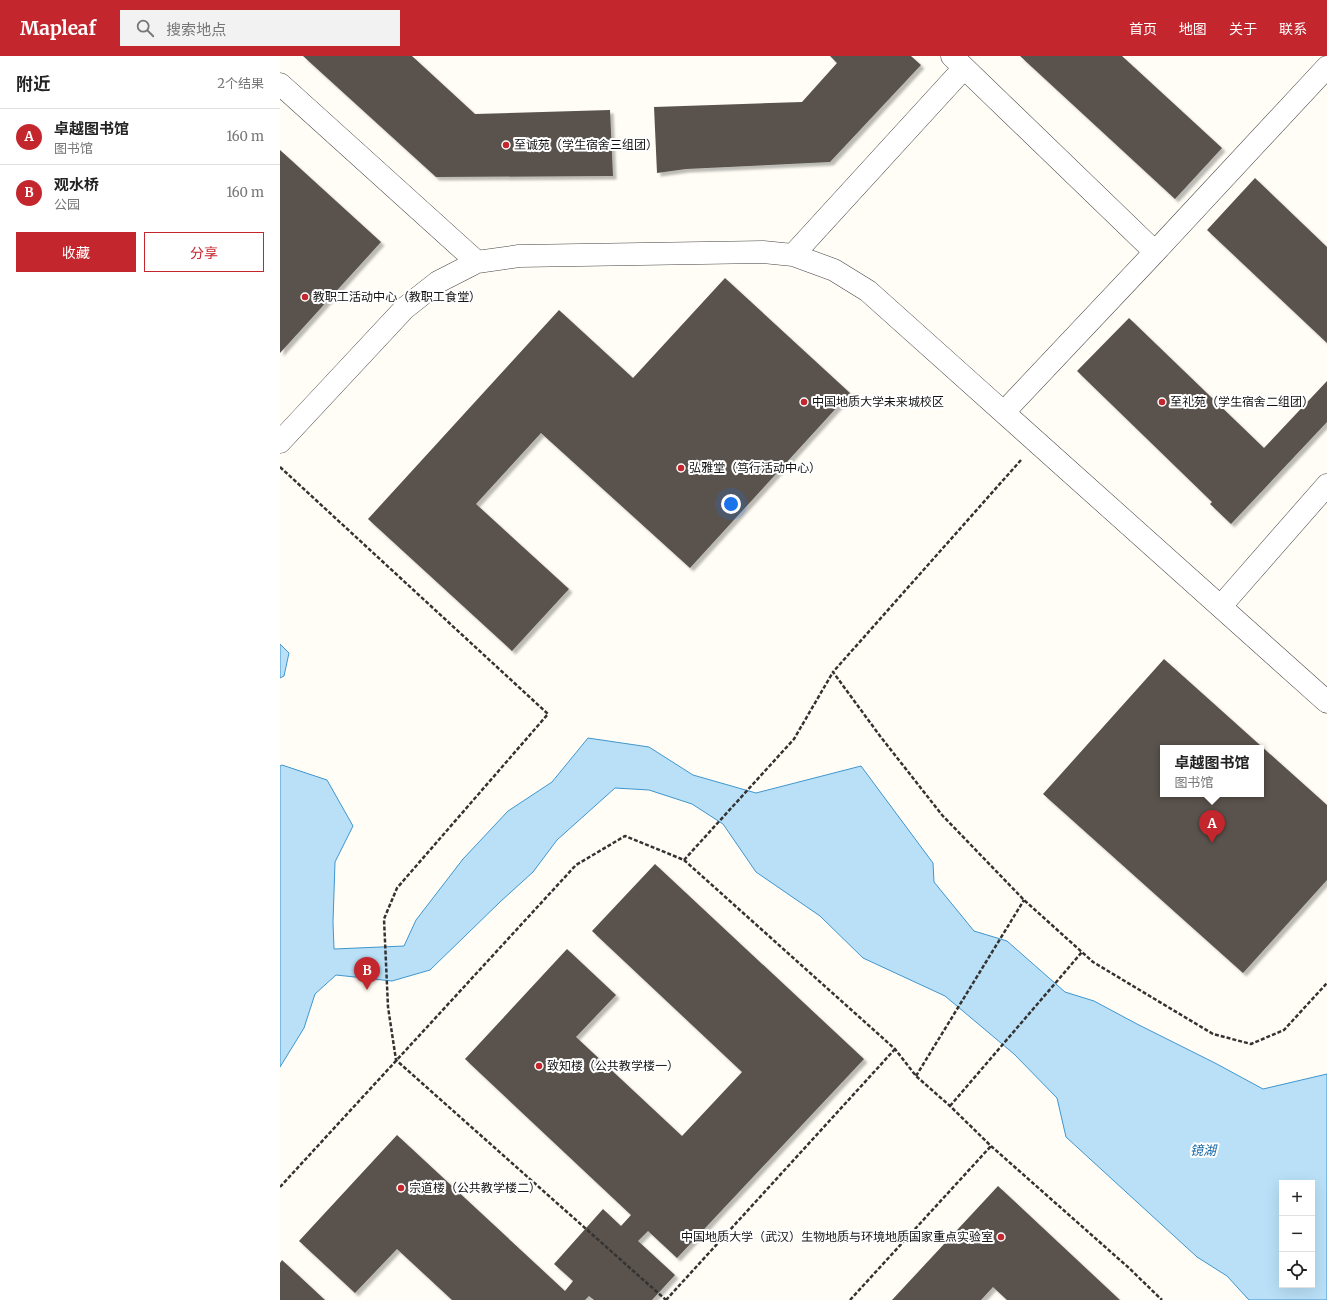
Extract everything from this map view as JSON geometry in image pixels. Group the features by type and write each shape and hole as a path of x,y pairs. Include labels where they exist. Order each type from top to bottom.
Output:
{"street":[{"path":"793,255 958,62 1155,252"},
{"path":"1004,412 1327,67"},
{"path":"280,84 477,262"},
{"path":"280,442 405,308 438,282 477,262 519,256 763,252 793,255 834,270 868,291 1327,702"},
{"path":"1220,606 1327,485"}],"path":[{"path":"684,860 794,739 833,672 1037,442"},
{"path":"280,467 548,714 397,888 384,919 388,1007 396,1060 666,1300 895,1050"},
{"path":"833,672 880,736 942,815 1024,900 1093,962 1213,1034 1251,1044 1284,1030 1327,983"},
{"path":"280,1187 576,865 625,836 684,860 895,1050 916,1076 950,1106 991,1146 1129,1268 1162,1300"},
{"path":"916,1076 1024,900"},
{"path":"950,1106 1082,952"},
{"path":"850,1300 991,1146"}],"water":[{"path":"280,644 289,653 284,676 280,678"},
{"name":"镜湖","path":"588,738 649,747 693,775 756,793 861,766 933,863 934,882 974,931 1007,941 1065,992 1094,1001 1263,1089 1327,1074 1327,1300 1249,1300 1227,1276 1197,1257 1066,1137 1057,1098 1014,1054 945,996 863,958 820,916 756,872 723,824 692,804 649,790 615,788 557,840 533,872 430,970 392,981 336,975 315,994 304,1028 280,1067 280,766 282,765 327,780 353,826 335,862 333,922 334,949 404,946 416,920 463,859 508,811 552,782"}],"building":[{"name":"至诚苑（学生宿舍三组团）","path":"303,56 412,56 475,114 610,110 613,176 436,177"},
{"name":"至诚苑（学生宿舍三组团）","path":"830,56 911,56 921,65 830,162 686,169 657,173 654,107 802,102 837,63"},
{"path":"1020,56 1122,56 1222,148 1175,199"},
{"name":"教职工活动中心（教职工食堂）","path":"280,150 381,242 280,353"},
{"path":"1255,178 1327,247 1327,343 1207,230"},
{"name":"弘雅堂（笃行活动中心）","path":"725,278 850,393 690,568 541,433 476,504 569,589 512,651 368,519 559,310 633,378"},
{"name":"至礼苑（学生宿舍二组团）","path":"1129,318 1264,448 1327,381 1327,422 1231,524 1210,504 1212,502 1077,371"},
{"path":"1164,659 1260,745 1160,745 1160,797 1264,797 1264,749 1327,805 1327,880 1243,973 1043,794"},
{"name":"致知楼（公共教学楼一）","path":"655,864 864,1059 677,1258 648,1231 638,1241 675,1275 652,1300 594,1300 589,1296 585,1300 452,1300 397,1249 355,1293 299,1241 397,1135 565,1291 573,1281 554,1264 603,1209 621,1226 631,1215 465,1059 567,949 616,995 576,1037 682,1136 742,1072 592,931"},
{"name":"中国地质大学（武汉）生物地质与环境地质国家重点实验室","path":"998,1186 1120,1300 1007,1300 993,1287 981,1300 892,1300"},
{"path":"282,1260 325,1300 280,1300 280,1263"}],"place":[{"name":"至诚苑（学生宿舍三组团）","path":"506,145"},
{"name":"教职工活动中心（教职工食堂）","path":"305,297"},
{"name":"中国地质大学未来城校区","path":"804,402"},
{"name":"至礼苑（学生宿舍二组团）","path":"1162,402"},
{"name":"弘雅堂（笃行活动中心）","path":"681,468"},
{"name":"卓越图书馆","path":"1212,843"},
{"name":"观水桥","path":"367,990"},
{"name":"致知楼（公共教学楼一）","path":"539,1066"},
{"name":"宗道楼（公共教学楼二）","path":"401,1188"},
{"name":"中国地质大学（武汉）生物地质与环境地质国家重点实验室","path":"1001,1237"}]}
